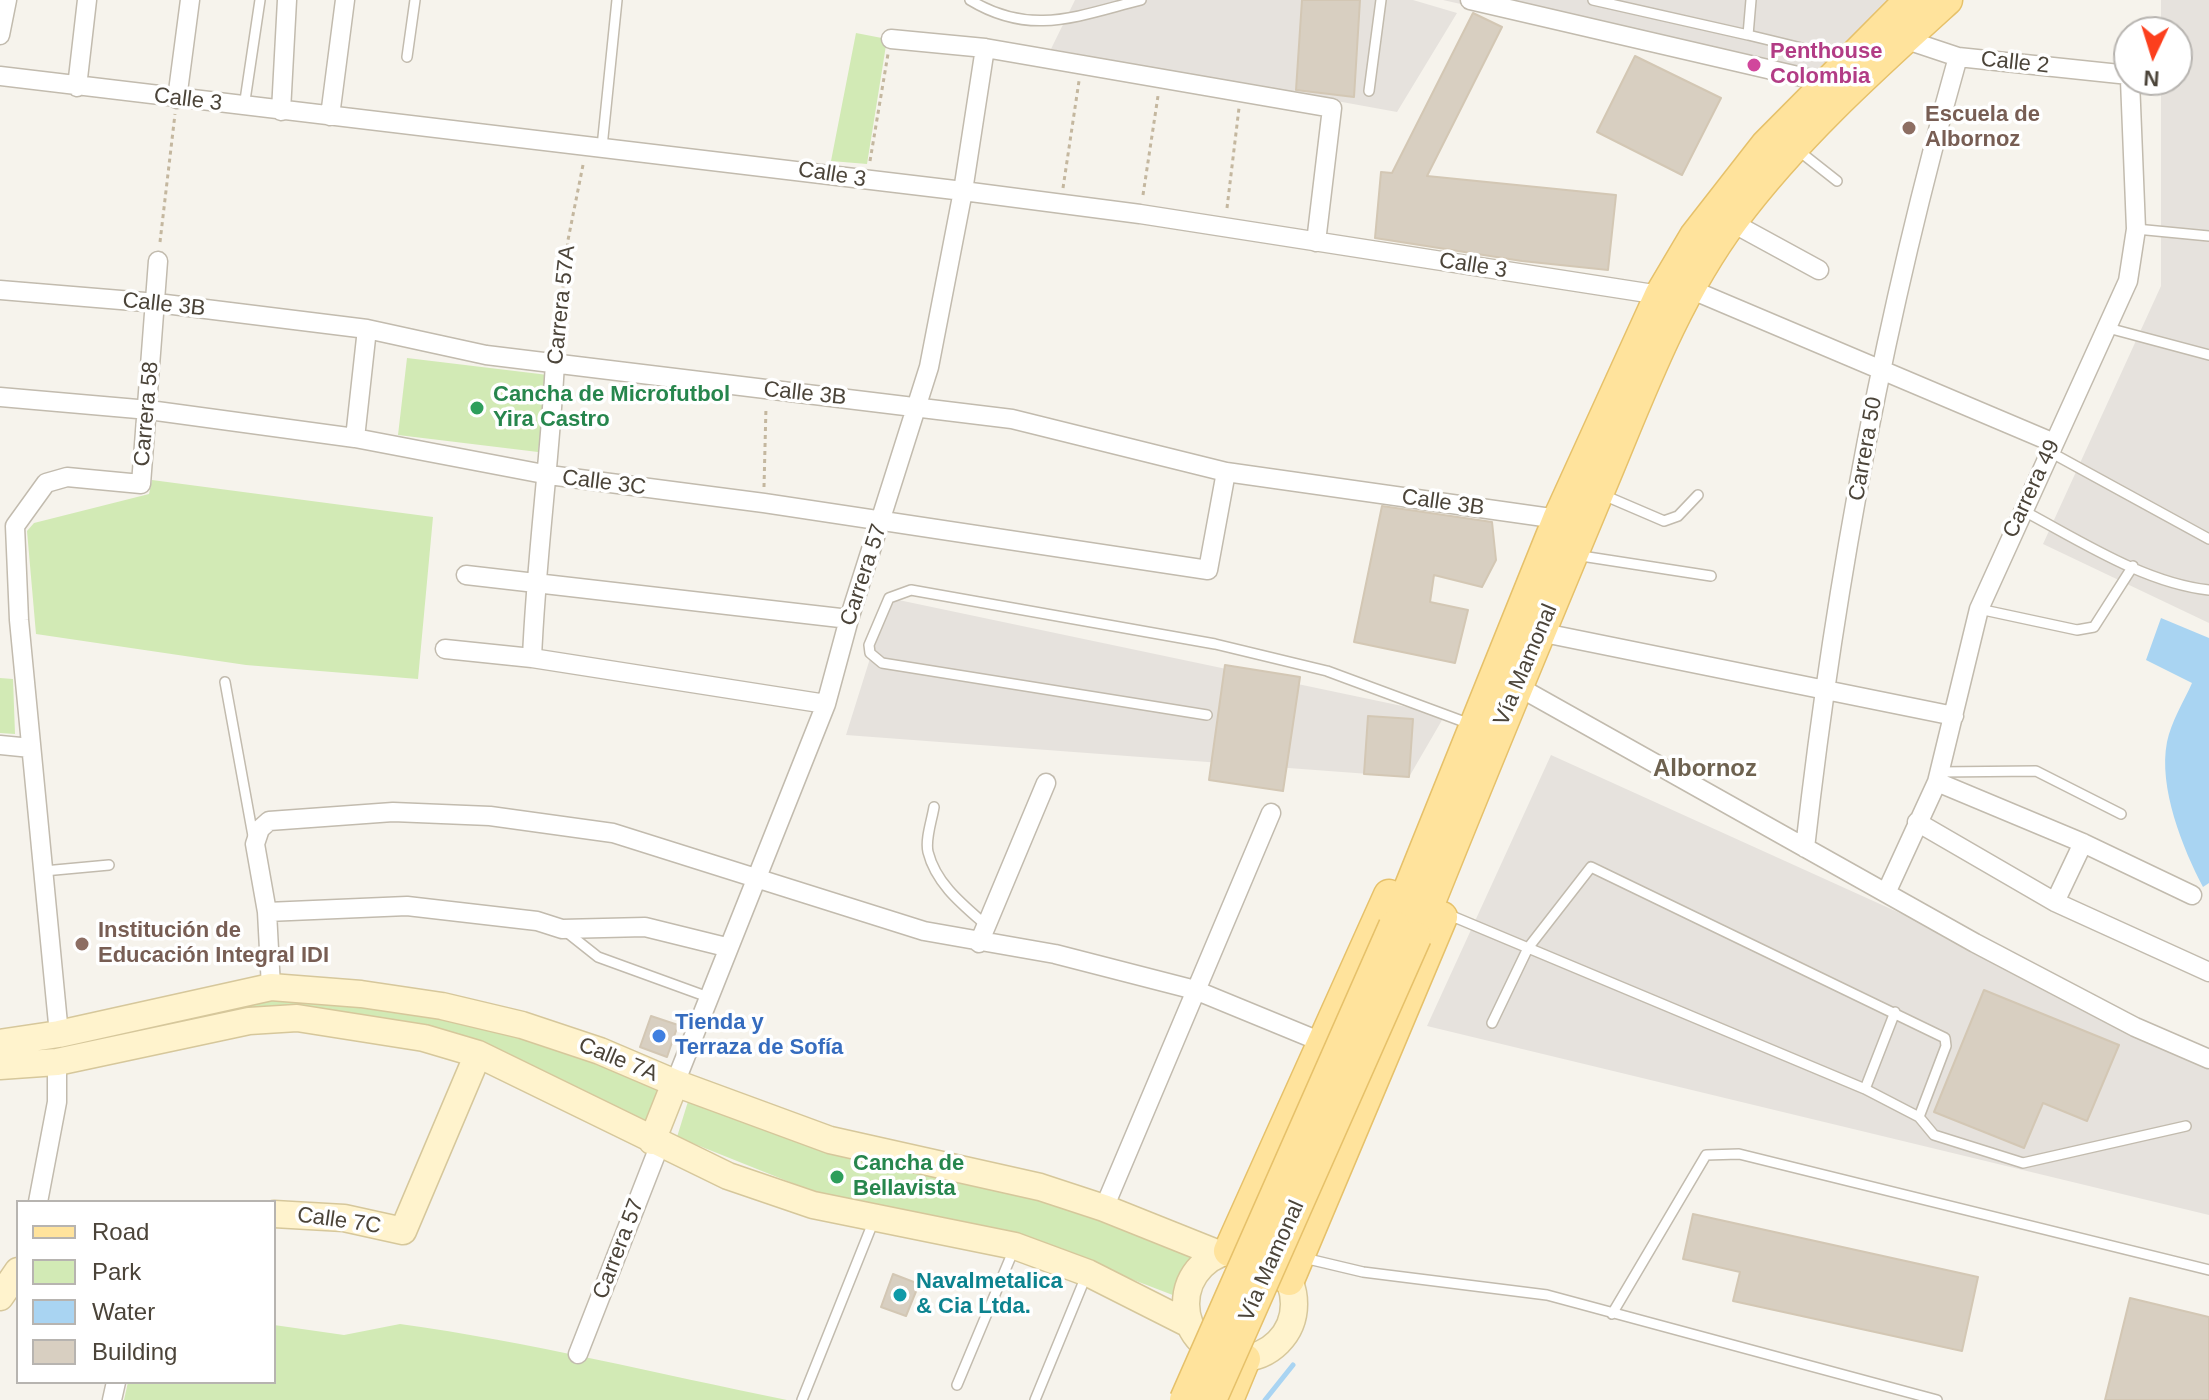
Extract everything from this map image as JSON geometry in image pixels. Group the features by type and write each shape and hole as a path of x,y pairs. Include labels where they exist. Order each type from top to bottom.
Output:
{"main road":[{"name":"Vía Mamonal","path":"1443,835 1473,725 1558,519 1660,295 1695,236 1766,145 1910,0"},
{"name":"Vía Mamonal","path":"1211,1400 1443,835 1517,686 1658,350 1690,289 1731,222 1794,146 1947,0"},
{"path":"1293,1268 1444,912 1443,835"},
{"path":"1224,1252 1324,1043 1392,887 1443,835"},
{"name":"Vía Mamonal","path":"1185,1400 1405,931"},
{"path":"1170,1400 1193,1331"},
{"path":"1228,1400 1245,1359"}],"street":[{"path":"0,35 7,0"},
{"path":"77,87 87,0"},
{"path":"177,99 190,0"},
{"path":"281,111 287,0"},
{"path":"330,116 345,0"},
{"path":"1470,0 1828,83"},
{"path":"891,39 985,48 1332,108 1316,242"},
{"name":"Calle 2","path":"1904,39 1958,57 2113,76"},
{"name":"Carrera 57","path":"675,1083 726,947 826,704 849,619 929,367 963,191 985,48"},
{"name":"Carrera 50","path":"1805,848 1822,690 1881,367 1958,57"},
{"name":"Calle 3","path":"0,76 244,107 768,165 867,181 1140,214 1660,295"},
{"name":"Carrera 49","path":"1886,893 1938,777 1979,609 2128,281 2136,229 2131,96"},
{"path":"1731,222 1819,270"},
{"name":"Carrera 58","path":"59,1034 31,748 9,620 7,525 46,483 67,477 141,484 158,261"},
{"path":"1690,289 1881,367 2052,448"},
{"name":"Calle 3B","path":"0,290 157,303 367,329 486,355 1012,419 1226,472 1558,519"},
{"path":"355,438 367,329"},
{"name":"Carrera 57A","path":"532,658 535,580 549,475 555,362"},
{"name":"Calle 3C","path":"0,397 149,410 355,438 549,475 764,503 1208,570 1226,472"},
{"path":"466,575 535,580 849,619"},
{"path":"1539,632 1954,716"},
{"path":"445,649 532,658 826,704"},
{"path":"1517,686 2057,987 2209,1059"},
{"path":"0,745 31,748"},
{"path":"1938,777 2192,895"},
{"path":"983,934 1046,783"},
{"path":"271,987 267,912 255,844 260,829 269,821 393,812 490,816 613,833 755,876 871,917 983,934 1107,966 1195,990 1324,1043"},
{"path":"1104,1208 1271,813"},
{"path":"1917,822 2055,902 2209,972"},
{"path":"2055,902 2083,843"},
{"path":"267,912 407,906 537,921 562,929 645,927 726,947"},
{"name":"Calle 7A","path":"0,1043 59,1034 271,987 442,1006 509,1021 600,1051 675,1083 830,1140 980,1172 1104,1208 1224,1252"},
{"path":"0,1066 57,1062 249,1021 297,1018 377,1028 478,1054 728,1176 813,1205 1015,1246 1088,1273 1193,1331 1211,1351 1228,1358 1245,1359 1260,1355 1284,1337 1295,1309 1293,1268 1243,1250 1224,1252 1193,1275 1187,1291 1193,1331"},
{"name":"Calle 7C","path":"276,1214 344,1218 403,1231 478,1054"},
{"path":"38,1200 57,1102 57,1062"},
{"path":"656,1142 675,1083"},
{"name":"Carrera 57","path":"578,1354 656,1142"},
{"path":"0,1298 16,1273"}],"lane":[{"path":"244,107 260,0"},
{"path":"407,57 415,0"},
{"path":"594,146 617,0"},
{"path":"970,0 1011,20 1049,23 1141,0"},
{"path":"1369,91 1381,0"},
{"path":"1593,0 1850,60"},
{"path":"1748,35 1751,0"},
{"path":"1794,146 1837,181"},
{"path":"2136,229 2209,236"},
{"path":"2108,328 2209,355"},
{"path":"2052,448 2209,539"},
{"path":"1599,492 1664,521 1678,516 1698,495"},
{"path":"2022,510 2133,566 2186,587 2209,590"},
{"path":"1572,554 1711,576"},
{"path":"1979,609 2077,630 2094,627 2133,566"},
{"path":"1207,715 882,663 870,653 869,645 889,598 911,590 1257,654 1327,671 1473,725"},
{"path":"225,682 255,844"},
{"path":"1938,777 2026,769 2121,814"},
{"path":"934,807 927,849 953,898 983,934"},
{"path":"44,871 109,865"},
{"path":"1492,1023 1528,948 1591,867 1945,1038 1946,1046 1919,1117"},
{"path":"1444,912 1865,1089 1919,1117 1934,1135 2023,1163 2186,1126"},
{"path":"562,929 598,957 708,997"},
{"path":"1865,1089 1895,1012"},
{"path":"1612,1314 1706,1155 1739,1154 2209,1270"},
{"path":"802,1400 875,1217"},
{"path":"957,1385 1015,1246"},
{"path":"1293,1268 1363,1272 1547,1295 1937,1400"},
{"path":"1035,1400 1088,1273"}],"path":[{"path":"867,181 891,39"},
{"path":"1060,204 1081,65"},
{"path":"1140,214 1161,80"},
{"path":"1225,228 1241,93"},
{"path":"158,261 177,99"},
{"name":"Carrera 57A","path":"555,362 568,240 594,146"},
{"path":"764,503 766,390"}],"shaded area":[{"path":"1075,0 1413,0 1457,13 1397,112 1051,49"},
{"path":"1443,0 1902,0 1818,85"},
{"path":"2161,0 2209,0 2209,623 2043,544 2161,286 2161,96 2193,96 2193,16 2161,16"},
{"path":"889,598 1445,715 1409,777 846,735"},
{"path":"1551,755 2209,1053 2209,1215 1427,1026"}],"green space":[{"path":"856,33 887,39 867,164 831,161"},
{"path":"407,358 548,375 538,452 398,435"},
{"path":"152,480 433,517 418,679 246,665 36,634 27,531 34,523 149,494"},
{"path":"0,678 13,679 15,734 0,733"},
{"path":"275,996 381,1005 485,1026 665,1085 647,1124 481,1045 275,1013 49,1057 0,1051"},
{"path":"690,1095 961,1174 1205,1254 1188,1270 1183,1299 1017,1235 812,1191 677,1137"},
{"path":"400,1324 449,1331 787,1400 124,1400 128,1384 276,1384 276,1325 344,1335"}],"water":[{"path":"2161,618 2209,638 2209,883 2203,887 2174,817 2165,760 2169,734 2192,683 2146,660"}],"building":[{"path":"1302,0 1360,0 1354,97 1296,90"},
{"path":"1473,13 1502,27 1427,176 1616,195 1608,270 1522,261 1375,238 1381,172 1392,173"},
{"path":"1635,56 1721,98 1682,175 1597,132"},
{"path":"1382,506 1492,522 1496,560 1482,587 1434,575 1430,602 1468,610 1455,663 1354,642"},
{"path":"1225,665 1300,677 1283,791 1209,780"},
{"path":"1368,716 1413,719 1409,777 1364,774"},
{"path":"1984,990 2119,1045 2087,1121 2043,1103 2024,1148 1934,1112"},
{"name":"Tienda y Terraza de Sofía","path":"651,1016 678,1025 667,1057 640,1047"},
{"path":"1693,1214 1978,1277 1962,1351 1733,1301 1740,1272 1683,1259"},
{"name":"Navalmetalica & Cia Ltda.","path":"893,1274 919,1284 906,1316 881,1307"},
{"path":"2130,1298 2209,1317 2209,1400 2105,1400"}],"waterway":[{"path":"1265,1400 1293,1365"}],"place":[{"name":"Penthouse Colombia","path":"1754,65"},
{"name":"Escuela de Albornoz","path":"1909,128"},
{"name":"Cancha de Microfutbol Yira Castro","path":"477,408"},
{"name":"Institución de Educación Integral IDI","path":"82,944"},
{"name":"Tienda y Terraza de Sofía","path":"659,1036"},
{"name":"Cancha de Bellavista","path":"837,1177"},
{"name":"Navalmetalica & Cia Ltda.","path":"900,1295"}],"district":[{"name":"Albornoz","path":"1705,769"}]}
